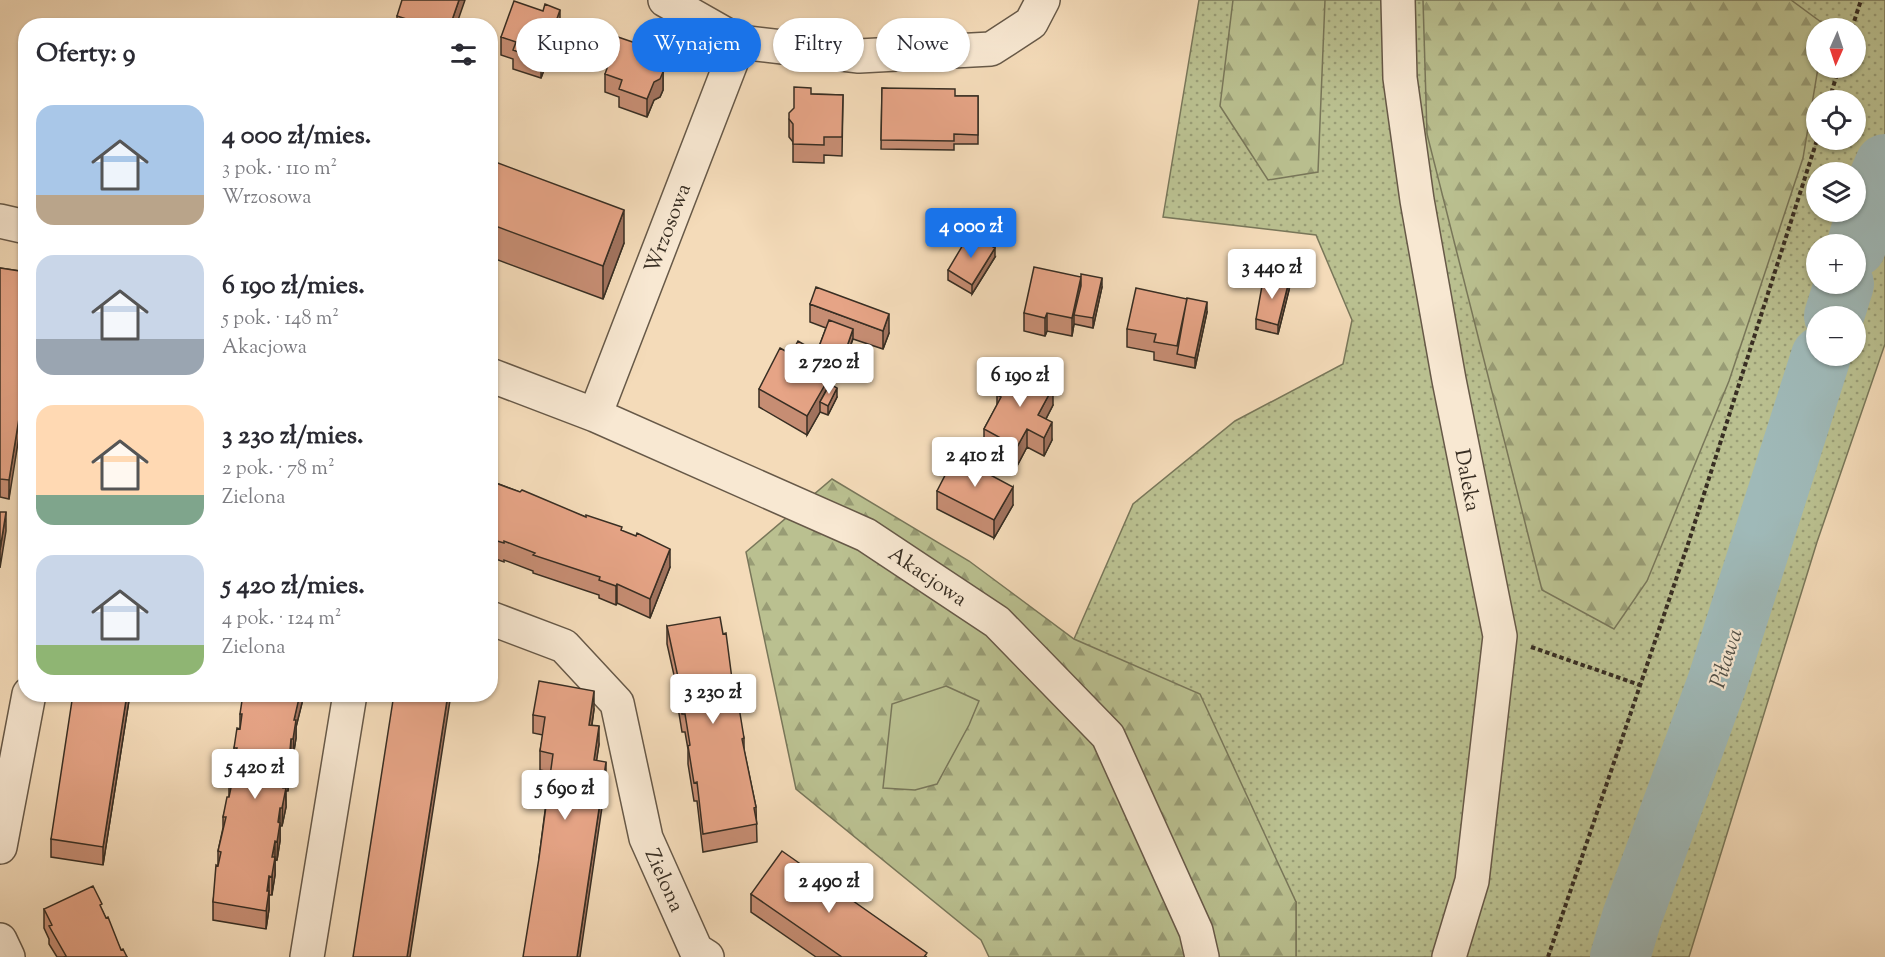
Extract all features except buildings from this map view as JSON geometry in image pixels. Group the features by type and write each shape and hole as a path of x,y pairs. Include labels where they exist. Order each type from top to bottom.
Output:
{"street":[{"path":"665,0 697,18"},
{"path":"761,45 859,56 991,49 1031,23 1043,0"},
{"name":"Daleka","path":"1398,0 1400,78 1417,200 1449,380 1500,636 1472,880 1449,957"},
{"name":"Wrzosowa","path":"595,415 727,72"},
{"path":"0,220 18,225"},
{"name":"Akacjowa","path":"498,378 595,415 866,535 997,622 1108,736 1196,932 1202,957"},
{"name":"Zielona","path":"498,621 564,646 617,703 646,838 696,950 707,957"},
{"path":"0,847 27,702"},
{"path":"307,957 349,702"},
{"path":"0,940 8,957"}],"path":[{"path":"1855,18 1861,0"},
{"path":"1548,957 1688,544 1813,150"},
{"path":"1500,636 1640,686"}],"green space":[{"path":"1199,0 1885,0 1885,344 1817,542 1689,957 1296,957 1296,902 1074,639 1133,504 1235,421 1343,364 1352,320 1316,235 1163,217"},
{"path":"1233,0 1325,0 1318,172 1268,180 1220,106"},
{"path":"1423,0 1791,0 1815,18 1806,18 1806,78 1816,78 1814,90 1806,90 1806,140 1803,158 1729,381 1647,581 1614,629 1542,590 1427,134"},
{"path":"832,479 969,561 1074,639 1200,694 1296,902 1296,957 989,957 981,940 796,789 746,552"},
{"path":"946,686 979,701 969,725 937,784 915,790 883,788 892,704"}],"waterway":[{"name":"Piława","path":"1860,234 1873,191 1885,164"},
{"name":"Piława","path":"1837,306 1841,294"},
{"name":"Piława","path":"1620,957 1632,917 1717,683 1818,366"}]}
